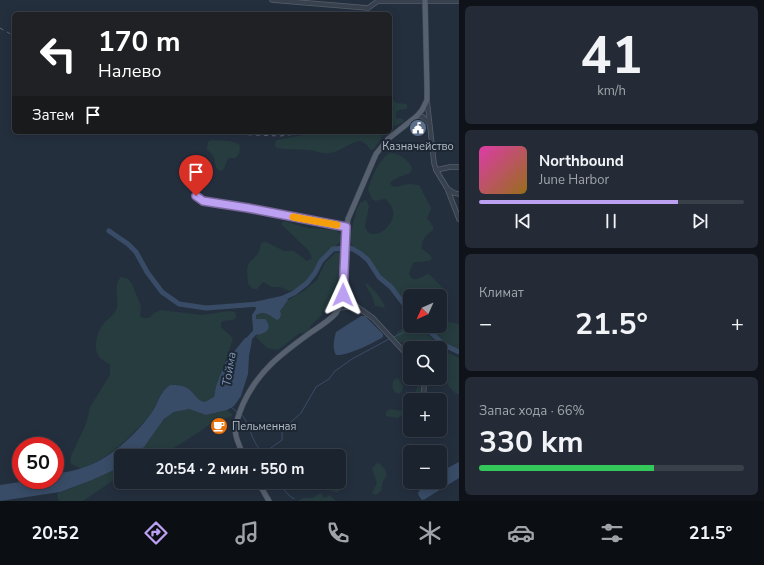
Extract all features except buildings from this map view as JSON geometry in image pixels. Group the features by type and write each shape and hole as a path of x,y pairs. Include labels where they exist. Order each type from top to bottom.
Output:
{"main road":[{"path":"240,449 236,440 236,420 252,388 262,374 277,358 333,316 339,308 344,289 346,227 367,174 376,154 391,136 417,116 427,100 425,1"},
{"path":"262,489 269,501"}],"street":[{"path":"272,0 368,8 378,1 459,1"},
{"path":"427,100 432,154 436,170 447,188 459,219"},
{"path":"417,116 423,117 429,125"},
{"path":"436,170 459,167"},
{"path":"447,188 454,193 459,194"},
{"path":"196,196 203,201 346,227"},
{"path":"344,289 356,306 373,318 403,350"},
{"path":"339,308 356,306"}],"green space":[{"path":"392,98 396,103 406,104 408,106 406,109 398,110 396,113 396,118 403,119 404,122 392,127"},
{"path":"308,134 384,134 374,149 371,150 361,141 334,152 327,153 311,150 277,148 275,143 277,140"},
{"path":"211,140 230,141 239,144 239,154 235,158 228,158 224,169 221,171 216,167 213,156 207,150 208,142"},
{"path":"391,153 404,158 409,162 412,168 411,172 392,181 390,183 392,186 395,187 408,184 419,185 431,209 427,218 433,226 433,230 424,238 422,249 432,258 431,260 424,262 414,262 409,274 413,279 418,279 429,274 443,289 403,289 403,303 397,292 375,269 371,260 366,255 354,248 350,235 357,209 360,203 366,200 369,206 365,226 368,232 374,234 380,233 391,222 393,214 392,207 385,199 375,201 372,199 368,190 374,174 383,158"},
{"path":"284,221 308,228 336,230 341,235 342,240 326,252 313,273 296,290 289,291 280,287 272,287 263,282 257,289 253,289 248,284 247,269 249,263 258,254 261,244 264,242 284,251 294,251 307,261 312,258 309,251 282,225 282,222"},
{"path":"335,253 340,253 338,290 330,298 332,303 310,326 310,329 304,333 300,333 278,350 267,348 256,337 257,335 264,333 256,319 256,315 260,312 268,313 272,317 280,311 288,300 304,291 317,280 325,263"},
{"path":"121,277 128,279 132,284 141,306 140,316 143,318 149,318 154,313 161,310 202,315 228,311 235,312 236,318 233,320 223,321 221,323 221,327 233,338 216,386 214,397 212,399 202,402 198,400 192,391 185,387 170,385 161,394 149,417 126,440 106,456 82,469 70,463 71,456 86,424 90,407 110,375 110,364 99,356 96,342 102,325 117,308 117,284"},
{"path":"366,283 378,294 383,301 385,308 375,306"},
{"path":"447,321 459,324 459,351 447,345 447,341 443,341 434,333 447,333"},
{"path":"403,329 403,333 426,333 434,341 413,340 401,342 395,337 400,330"},
{"path":"447,352 459,358 459,395 448,385"},
{"path":"396,378 399,379 403,386 402,392 398,394 393,387 393,381"},
{"path":"418,385 421,389 419,393 415,393"},
{"path":"189,409 206,415 227,410 232,414 232,416 210,424 172,449 140,449 148,442 167,417 181,410"},
{"path":"390,409 403,411 403,415 398,418 386,416 386,412"},
{"path":"379,463 385,469 387,476 383,481 381,491 376,495 372,493 377,483 372,468"},
{"path":"114,470 114,480 83,501 59,501 57,495 58,493"},
{"path":"329,489 339,489 339,492"},
{"path":"321,493 324,498 330,495 336,501 298,501 303,498 312,498"}],"water":[{"path":"286,295 288,300 280,311 280,318 277,320 264,313 256,315 256,319 265,319 269,325 268,330 257,335 253,330 252,315 256,309 254,302"},
{"path":"361,316 365,316 383,334 383,337 354,351 336,355 334,341 336,332"},
{"path":"245,338 250,338 252,340 248,374 241,396 234,406 227,410 206,415 189,409 174,412 164,419 141,449 117,449 136,431 153,411 160,396 170,385 185,387 197,398 205,402 214,397 216,386 225,363"},
{"path":"114,452 114,470 92,480 60,492 0,501 0,485 12,483 12,489 64,489 64,472 82,468"},
{"path":"459,462 459,478 447,485 447,468"},
{"path":"441,489 422,500 418,493 420,490"}],"waterway":[{"path":"109,231 128,244 136,252 147,272 162,292 179,304 206,308 260,304"},
{"name":"Тойма","path":"281,299 294,293 307,283 315,273 321,261 333,249 348,248 353,249 368,260 379,277 391,287 403,303"},
{"name":"Тойма","path":"246,342 257,330 256,327"},
{"path":"394,337 403,333"},
{"name":"Тойма","path":"431,333 444,345 459,352"},
{"path":"242,415 258,448 262,451 268,450 282,440 282,430 301,413 316,387 329,379 335,371 352,359 389,339"},
{"path":"231,407 237,412"},
{"path":"283,489 294,499"}],"railway":[{"path":"0,28 12,35"},
{"path":"228,134 280,136 296,134"}],"slow traffic":[{"path":"293,217 337,225"}],"place":[{"name":"Казначейство","path":"418,128"},
{"name":"Пельменная","path":"219,426"}],"route":[{"path":"196,196 203,201 346,227 343,295"}]}
